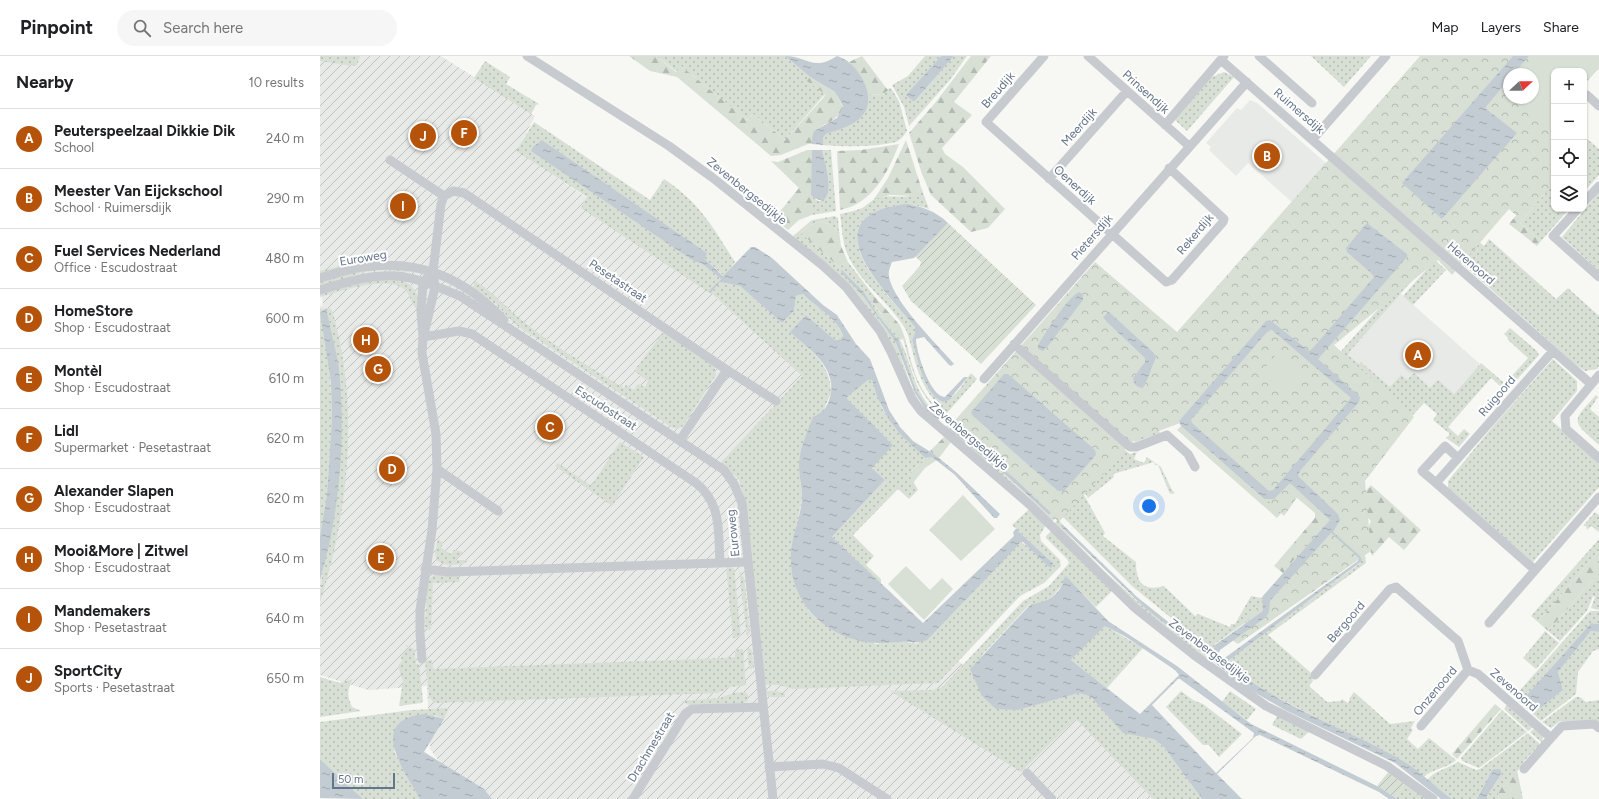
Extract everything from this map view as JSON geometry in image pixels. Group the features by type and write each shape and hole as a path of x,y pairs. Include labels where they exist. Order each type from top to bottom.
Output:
{"street":[{"name":"Zevenbergsedijkje","path":"527,56 669,146 713,178 822,265 846,288 880,331 912,399 921,411 1024,499 1141,612 1194,655 1260,702 1387,766 1433,799"},
{"name":"Breudijk","path":"986,122 1044,56"},
{"name":"Prinsendijk","path":"1088,56 1189,146"},
{"name":"Ruimersdijk","path":"1259,56 1312,103"},
{"path":"1313,139 1386,56"},
{"name":"Ruimersdijk","path":"1165,124 1223,58 1247,82 1335,159"},
{"path":"1189,146 1247,82"},
{"name":"Meerdijk","path":"1049,178 1127,91"},
{"path":"1587,95 1599,106"},
{"name":"Oenerdijk","path":"986,122 1166,282"},
{"name":"Pietersdijk","path":"984,379 1189,146"},
{"name":"Herenoord","path":"1335,159 1591,384"},
{"path":"390,160 444,196 441,204 433,271 435,286 423,337"},
{"name":"Rekerdijk","path":"1166,282 1172,280 1224,219 1169,168"},
{"path":"1587,199 1599,186"},
{"name":"Pesetastraat","path":"444,196 453,192 464,193 727,370 776,401"},
{"path":"1575,212 1553,236 1599,277"},
{"name":"Euroweg","path":"320,278 360,268 389,265 416,267 433,271 465,286 488,304 515,332"},
{"path":"422,659 420,610 432,530 437,469 436,434 422,353 423,337 421,312 423,282 433,271"},
{"name":"Euroweg","path":"320,290 357,279 377,276 397,276 423,282 460,296 724,470 734,484 742,503 773,799"},
{"name":"Escudostraat","path":"423,337 459,331 472,334 696,483 706,491 714,506 720,562"},
{"path":"1014,344 1130,446 1136,447 1167,435 1188,454 1195,467"},
{"name":"Ruigoord","path":"1436,483 1553,351"},
{"path":"680,440 727,370"},
{"path":"1599,375 1565,416 1566,429 1599,458"},
{"path":"1458,458 1445,446 1422,471 1534,570"},
{"path":"437,469 498,511"},
{"path":"1489,623 1599,497"},
{"path":"425,569 448,572 748,562"},
{"name":"Bergoord","path":"1315,675 1390,589 1396,587 1458,641 1468,670"},
{"name":"Onzenoord","path":"1421,726 1468,670"},
{"name":"Zevenoord","path":"1468,670 1478,674 1551,738"},
{"name":"Drachmestraat","path":"633,799 685,714 692,709 763,707"},
{"path":"1524,769 1562,726 1594,724 1599,728"},
{"path":"769,767 823,764 831,765 839,768 887,799"},
{"path":"1027,773 1052,799"}],"shaded area":[{"path":"320,56 441,56 535,116 517,151 587,198 581,207 712,294 802,376 721,462 802,497 875,644 927,640 970,669 1079,693 1202,799 418,799 442,765 430,749 427,686 368,690 320,675 320,309 323,303 320,290"},
{"path":"1250,100 1257,103 1327,164 1293,203 1248,163 1236,176 1209,150 1211,147 1206,143 1237,108 1241,110"},
{"path":"1400,293 1480,364 1437,413 1424,402 1412,416 1345,356"}],"green space":[{"path":"320,56 360,56 357,65 352,66 320,61"},
{"path":"629,56 656,56 676,72 681,66 747,120 753,114 785,140 824,97 825,94 807,81 810,77 835,92 843,107 840,114 815,131 812,137 812,144 808,144 781,155 771,156 677,77 650,71"},
{"path":"656,56 785,56 810,77 808,81 825,94 785,140 753,114 747,120 681,66 677,72"},
{"path":"862,56 887,89 891,88 882,95 867,94 864,82 849,62"},
{"path":"925,56 941,56 907,95 914,102 954,56 967,56 950,80 909,126 904,107 892,85 908,76"},
{"path":"971,56 991,56 954,102 972,115 942,148 945,154 963,167 1005,209 988,228 971,232 931,195 922,174 909,133 935,103"},
{"path":"1311,56 1371,56 1344,87"},
{"path":"1420,56 1599,56 1599,68 1587,82 1587,68 1551,68 1551,186 1521,220 1509,209 1452,275 1438,260 1334,345 1414,417 1365,481 1371,551 1238,644 1232,640 1324,520 1298,496 1284,516 1183,422 1134,440 1059,522 949,427 1095,262 1177,332"},
{"path":"1542,56 1597,56 1599,58 1599,67 1587,80 1587,68 1551,68 1551,121 1545,128 1518,104 1539,104 1539,68 1531,68"},
{"path":"485,61 510,77 506,84 539,104 536,105 531,114 474,78"},
{"path":"1224,72 1234,77 1187,131 1175,120 1212,77"},
{"path":"891,88 899,101 907,131 899,140 888,144 869,146 823,145 823,138 826,134 856,122 861,117 865,111 867,94 882,95"},
{"path":"534,122 650,200 664,179 687,197 712,226 735,262 724,276 705,259 706,253 542,140 656,235 695,262 701,263 721,279 709,292 712,292 720,282 740,286 782,323 794,311 796,296 803,294 831,318 840,329 843,336 841,339 835,340 806,315 791,332 818,358 827,373 831,393 799,466 802,497 791,553 791,567 808,610 818,621 875,644 903,642 917,644 1021,542 1053,563 1012,525 1028,510 1032,511 1046,525 1040,535 1041,541 1060,560 1061,566 1044,583 1020,596 938,683 793,689 779,685 765,685 751,544 743,493 739,480 721,462 802,376 712,294 581,208 587,197 516,151"},
{"path":"1587,139 1599,149 1599,175 1587,189"},
{"path":"906,140 921,187 915,196 890,195 874,199 888,178"},
{"path":"899,144 890,166 870,194 851,207 840,210 837,151 861,150"},
{"path":"807,150 812,150 812,215 799,220 788,230 774,219 799,188 771,161 778,162"},
{"path":"822,150 831,150 836,211 812,215 812,196 818,201 823,201 827,197 828,191 829,184 827,170"},
{"path":"1551,174 1551,187 1520,223 1541,241 1537,246 1509,224"},
{"path":"921,187 929,209 903,205 878,211 862,221 857,235 859,251 868,268 879,285 915,327 915,333 912,340 919,366 926,384 936,398 943,402 948,400 956,393 971,373 977,379 947,413 934,400 921,379 906,330 892,310 859,274 852,264 844,244 842,234 840,214 862,208 878,198 886,196 909,196 918,192"},
{"path":"1551,187 1551,212 1566,212 1541,241 1520,223"},
{"path":"1599,192 1599,271 1562,237 1583,212 1587,212 1587,207"},
{"path":"835,216 838,218 839,231 823,221 810,225 801,233 839,267 848,262 875,297 872,301 902,344 916,384 925,401 941,417 938,420 923,409 866,309 793,236 812,220","holes":["842,270 864,292 878,315 899,341 916,390 926,405 938,417 925,409 920,403 910,383 896,343 863,296"]},
{"path":"823,221 839,231 841,246 848,262 839,267 801,233 810,225"},
{"path":"948,223 1036,305 981,364 911,301 902,286 920,266 921,262 915,256"},
{"path":"1475,238 1484,246 1489,239 1556,299 1568,288 1599,316 1599,366 1597,369 1585,371 1575,364 1457,259"},
{"path":"1428,253 1433,257 1348,355 1359,364 1361,362 1390,387 1401,375 1407,380 1414,373 1430,388 1438,380 1454,394 1481,363 1510,388 1507,392 1491,378 1448,427 1458,436 1464,429 1470,434 1459,447 1446,438 1450,434 1433,420 1437,414 1424,403 1412,416 1340,356 1342,350"},
{"path":"369,259 369,264 320,275 320,271"},
{"path":"1435,260 1446,270 1413,305 1403,296"},
{"path":"386,267 412,272 382,270 364,272 320,287 320,281 357,271"},
{"path":"381,280 401,280 411,285 418,296 417,309 406,291 396,285 375,284 320,297 320,293 354,284"},
{"path":"475,281 482,285 518,317 548,340 624,388 626,385 634,390 638,384 645,387 648,381 634,371 664,331 712,364 715,368 716,375 683,426 678,429 671,427 516,325 496,304 473,287"},
{"path":"875,297 900,325 905,338 900,340 872,301"},
{"path":"320,305 321,309 329,308 332,310 341,346 346,383 348,420 344,494 330,568 320,603 322,578 334,517 339,481 341,457 341,408 336,360 327,312 332,420 327,495 320,536"},
{"path":"1510,328 1537,351 1539,355 1513,384 1508,380 1528,358 1507,339 1508,338 1504,334"},
{"path":"905,338 914,371 922,389 928,398 945,415 944,416 927,399 921,390 913,372 903,339"},
{"path":"1278,352 1306,377 1291,394 1263,370"},
{"path":"1553,359 1577,381 1577,391 1552,421 1599,462 1599,487 1533,562 1448,488 1448,481 1494,425"},
{"path":"868,380 872,380 882,408 895,428 925,458 909,474 918,490 909,499 898,489 853,535 874,556 866,565 881,579 881,584 832,537 885,480 872,468 892,444 845,398"},
{"path":"1596,395 1598,397 1590,409 1599,417 1599,445 1583,431 1579,426 1578,421 1582,411"},
{"path":"950,420 953,421 949,426 1049,515 1061,511 1052,522 945,429"},
{"path":"1156,423 1160,433 1135,442 1130,438"},
{"path":"1181,426 1264,499 1289,484 1329,517 1326,524 1283,573 1274,566 1315,518 1315,513 1296,497 1277,518 1177,430"},
{"path":"944,437 951,442 939,458 930,451"},
{"path":"620,442 644,457 612,506 555,466 558,463 591,486"},
{"path":"1121,447 1130,454 1137,452 1134,459 1144,463 1147,457 1154,462 1113,474 1114,477 1088,498 1083,490"},
{"path":"932,456 937,460 925,468 913,483 909,474 925,458"},
{"path":"1154,462 1161,467 1172,490 1175,493 1170,494 1158,465 1155,465"},
{"path":"1371,485 1421,530 1404,550 1389,537 1372,556 1368,538 1368,529 1371,521 1367,517 1363,494"},
{"path":"1082,491 1105,533 1103,536 1136,562 1137,575 1142,584 1151,588 1164,586 1195,616 1198,614 1230,627 1231,624 1235,624 1251,596 1262,598 1263,610 1215,644 1213,652 1132,586 1061,515"},
{"path":"963,495 995,529 961,561 929,530"},
{"path":"1595,512 1599,515 1599,532 1591,526 1587,530 1586,526 1583,526"},
{"path":"1058,519 1062,524 1060,526 1103,570 1146,609 1208,658 1205,660 1133,601 1054,524"},
{"path":"1052,530 1112,591 1096,607 1066,577 1062,585 1053,596 1042,603 1030,604 982,655 982,696 997,709 1018,710 1079,693 1091,697 1123,732 1154,739 1163,746 1202,799 1153,799 1076,719 1021,772 890,691 933,690 942,687 1023,601 1049,586 1069,563 1067,559 1046,538"},
{"path":"438,539 443,543 441,548 451,554 454,550 464,552 456,560 468,560 464,564 447,565 437,561 435,553"},
{"path":"1599,539 1599,551 1538,622 1531,616"},
{"path":"1364,550 1366,563 1268,635 1310,672 1313,681 1309,686 1327,702 1340,701 1342,699 1348,703 1354,692 1390,724 1415,721 1411,728 1413,730 1407,739 1418,749 1429,738 1456,760 1424,777 1399,759 1264,691 1224,663 1360,563 1360,556"},
{"path":"1599,551 1599,573 1548,631 1538,622"},
{"path":"726,566 734,568 741,637 733,638"},
{"path":"906,566 930,590 942,578 953,589 924,620 888,584"},
{"path":"739,570 744,578 750,633 747,637"},
{"path":"1599,573 1599,610 1591,608 1595,597 1593,596 1587,611 1560,641 1548,631"},
{"path":"436,574 458,576 460,582 433,583 431,629 427,630 425,626 428,579"},
{"path":"1591,611 1599,611 1599,624 1591,623 1525,697 1525,699 1541,708 1563,690 1558,672 1591,631 1599,632 1599,649 1593,651 1578,672 1576,694 1541,721 1514,697"},
{"path":"1105,626 1143,648 1107,688 1071,660"},
{"path":"1545,631 1559,643 1536,669 1523,658"},
{"path":"406,645 414,649 416,664 419,664 423,701 421,703 399,706 403,681 398,666 402,661 401,657 408,648"},
{"path":"750,648 752,651 754,668 749,669 747,649"},
{"path":"743,649 746,685 730,687 718,693 434,703 429,697 425,661 432,660 433,669 723,658 735,657 735,650"},
{"path":"320,677 340,683 353,679 348,693 349,699 352,707 361,711 320,717"},
{"path":"766,691 777,691 785,694 785,697 768,697"},
{"path":"1181,691 1193,700 1203,704 1242,734 1219,757 1209,745 1203,745 1166,707"},
{"path":"1230,691 1256,709 1247,720 1222,702"},
{"path":"745,692 748,695 748,701 743,703 689,705 681,701 720,698 733,693"},
{"path":"1576,697 1580,697 1586,702 1599,700 1599,723 1560,721 1551,728 1542,722"},
{"path":"1495,704 1501,709 1457,759 1452,754"},
{"path":"1508,704 1533,727 1528,731 1504,709"},
{"path":"449,708 444,719 435,715 394,751 420,799 363,799 320,759 320,722 412,710"},
{"path":"1502,710 1527,732 1479,768 1462,761 1461,758"},
{"path":"1277,716 1310,731 1301,739 1272,725"},
{"path":"1535,728 1543,737 1542,743 1530,732"},
{"path":"1528,733 1541,745 1536,748 1523,762 1524,764 1499,791 1498,799 1485,799 1502,773 1500,769 1492,770 1477,799 1452,799 1427,780 1437,772 1458,762 1476,770 1480,769"},
{"path":"1517,770 1523,799 1498,799 1499,788"},
{"path":"1389,771 1405,783 1395,798 1377,786"},
{"path":"1405,783 1426,799 1395,798"}],"water":[{"path":"785,56 799,58 810,62 822,63 837,56 852,65 864,81 867,90 867,108 862,116 850,125 826,134 823,138 823,145 812,144 814,131 837,118 843,106 835,92 810,77"},
{"path":"941,56 954,56 914,102 906,95"},
{"path":"1513,56 1529,56 1518,68 1503,68 1503,86 1485,108 1517,133 1442,219 1402,183"},
{"path":"542,140 707,253 705,259 723,276 751,247 755,247 772,258 823,305 837,315 856,344 870,359 889,410 900,427 913,441 934,454 956,472 1000,514 997,518 994,518 955,475 932,457 925,458 900,434 889,420 878,399 872,380 868,380 846,398 893,445 872,468 885,480 832,537 923,623 1014,536 1013,532 1016,529 1053,563 1052,567 1050,568 1023,542 1021,542 927,640 923,641 883,643 865,642 849,638 834,631 821,622 810,612 801,599 795,585 791,553 802,504 799,460 813,417 826,407 830,397 830,377 826,368 813,352 790,332 806,315 835,340 841,339 843,336 840,329 831,318 803,294 796,296 794,311 782,323 740,286 720,282 711,293 708,292 721,279 701,263 695,262 531,151 533,147"},
{"path":"812,150 822,150 827,170 829,184 827,197 823,201 814,198 811,195"},
{"path":"907,204 929,210 948,223 914,258 892,262 889,273 893,288 907,311 954,364 951,366 949,365 924,337 916,339 921,363 934,390 939,395 945,397 964,377 968,377 949,400 943,402 936,398 931,392 922,375 912,340 915,333 915,327 872,274 862,255 857,238 862,223 877,211"},
{"path":"1367,223 1407,254 1407,257 1318,359 1360,397 1359,402 1300,471 1298,476 1338,514 1340,520 1333,532 1360,556 1362,561 1225,663 1246,678 1288,703 1376,746 1405,762 1452,799 1441,799 1395,763 1285,710 1247,688 1146,609 1060,526 1062,524 1137,597 1211,656 1215,645 1263,611 1262,597 1330,520 1290,483 1274,499 1264,499 1181,426 1179,421 1266,321 1270,320 1309,351 1313,348 1374,277 1347,252 1346,248","holes":["1272,330 1351,398 1273,490 1269,491 1192,423 1191,420 1268,331","1331,533 1359,558 1358,561 1222,660 1218,656 1220,650 1266,617 1269,612 1270,601"]},
{"path":"842,270 864,292 878,315 899,341 916,390 926,405 939,417 937,420 925,409 915,393 896,343 863,296 841,272"},
{"path":"1079,292 1083,294 1083,300 1048,346 1043,351 1038,349 1038,345 1057,316 1068,301"},
{"path":"325,310 327,312 339,369 342,422 340,475 337,502 327,555 320,580 320,536 327,495 332,420 331,382 320,312"},
{"path":"1109,312 1153,352 1156,357 1145,385 1142,388 1135,384 1133,378 1145,362 1145,358 1103,317"},
{"path":"1004,374 1008,374 1095,450 1096,455 1064,491 1058,491 972,415 972,411"},
{"path":"951,427 1013,477 1051,513 1049,515 1007,476 949,429"},
{"path":"1066,576 1108,621 1177,666 1251,724 1379,787 1397,799 1389,799 1379,792 1260,735 1256,736 1217,774 1242,799 1202,799 1163,746 1154,739 1123,733 1091,697 1079,693 1018,710 996,709 982,696 970,669 1031,604 1044,601 1053,596 1059,590","holes":["1105,626 1126,637 1175,670 1179,675 1140,714 1071,660","1178,679 1254,733 1253,738 1216,773 1152,705"]},
{"path":"1591,623 1599,624 1599,632 1591,631 1558,672 1563,690 1541,708 1525,699 1525,697"},
{"path":"425,714 444,719 424,752 484,789 492,799 420,799 399,761 394,748 393,736 397,726 407,718"},
{"path":"320,759 363,799 320,798"},
{"path":"1500,769 1502,773 1485,799 1477,799 1492,770"}],"place":[{"name":"Lidl","path":"464,133"},
{"name":"SportCity","path":"423,136"},
{"name":"Meester Van Eijckschool","path":"1267,156"},
{"name":"Mandemakers","path":"403,206"},
{"name":"Mooi&More | Zitwel","path":"366,340"},
{"name":"Peuterspeelzaal Dikkie Dik","path":"1418,355"},
{"name":"Alexander Slapen","path":"378,369"},
{"name":"Fuel Services Nederland","path":"550,427"},
{"name":"HomeStore","path":"392,469"},
{"name":"Montèl","path":"381,558"}]}
